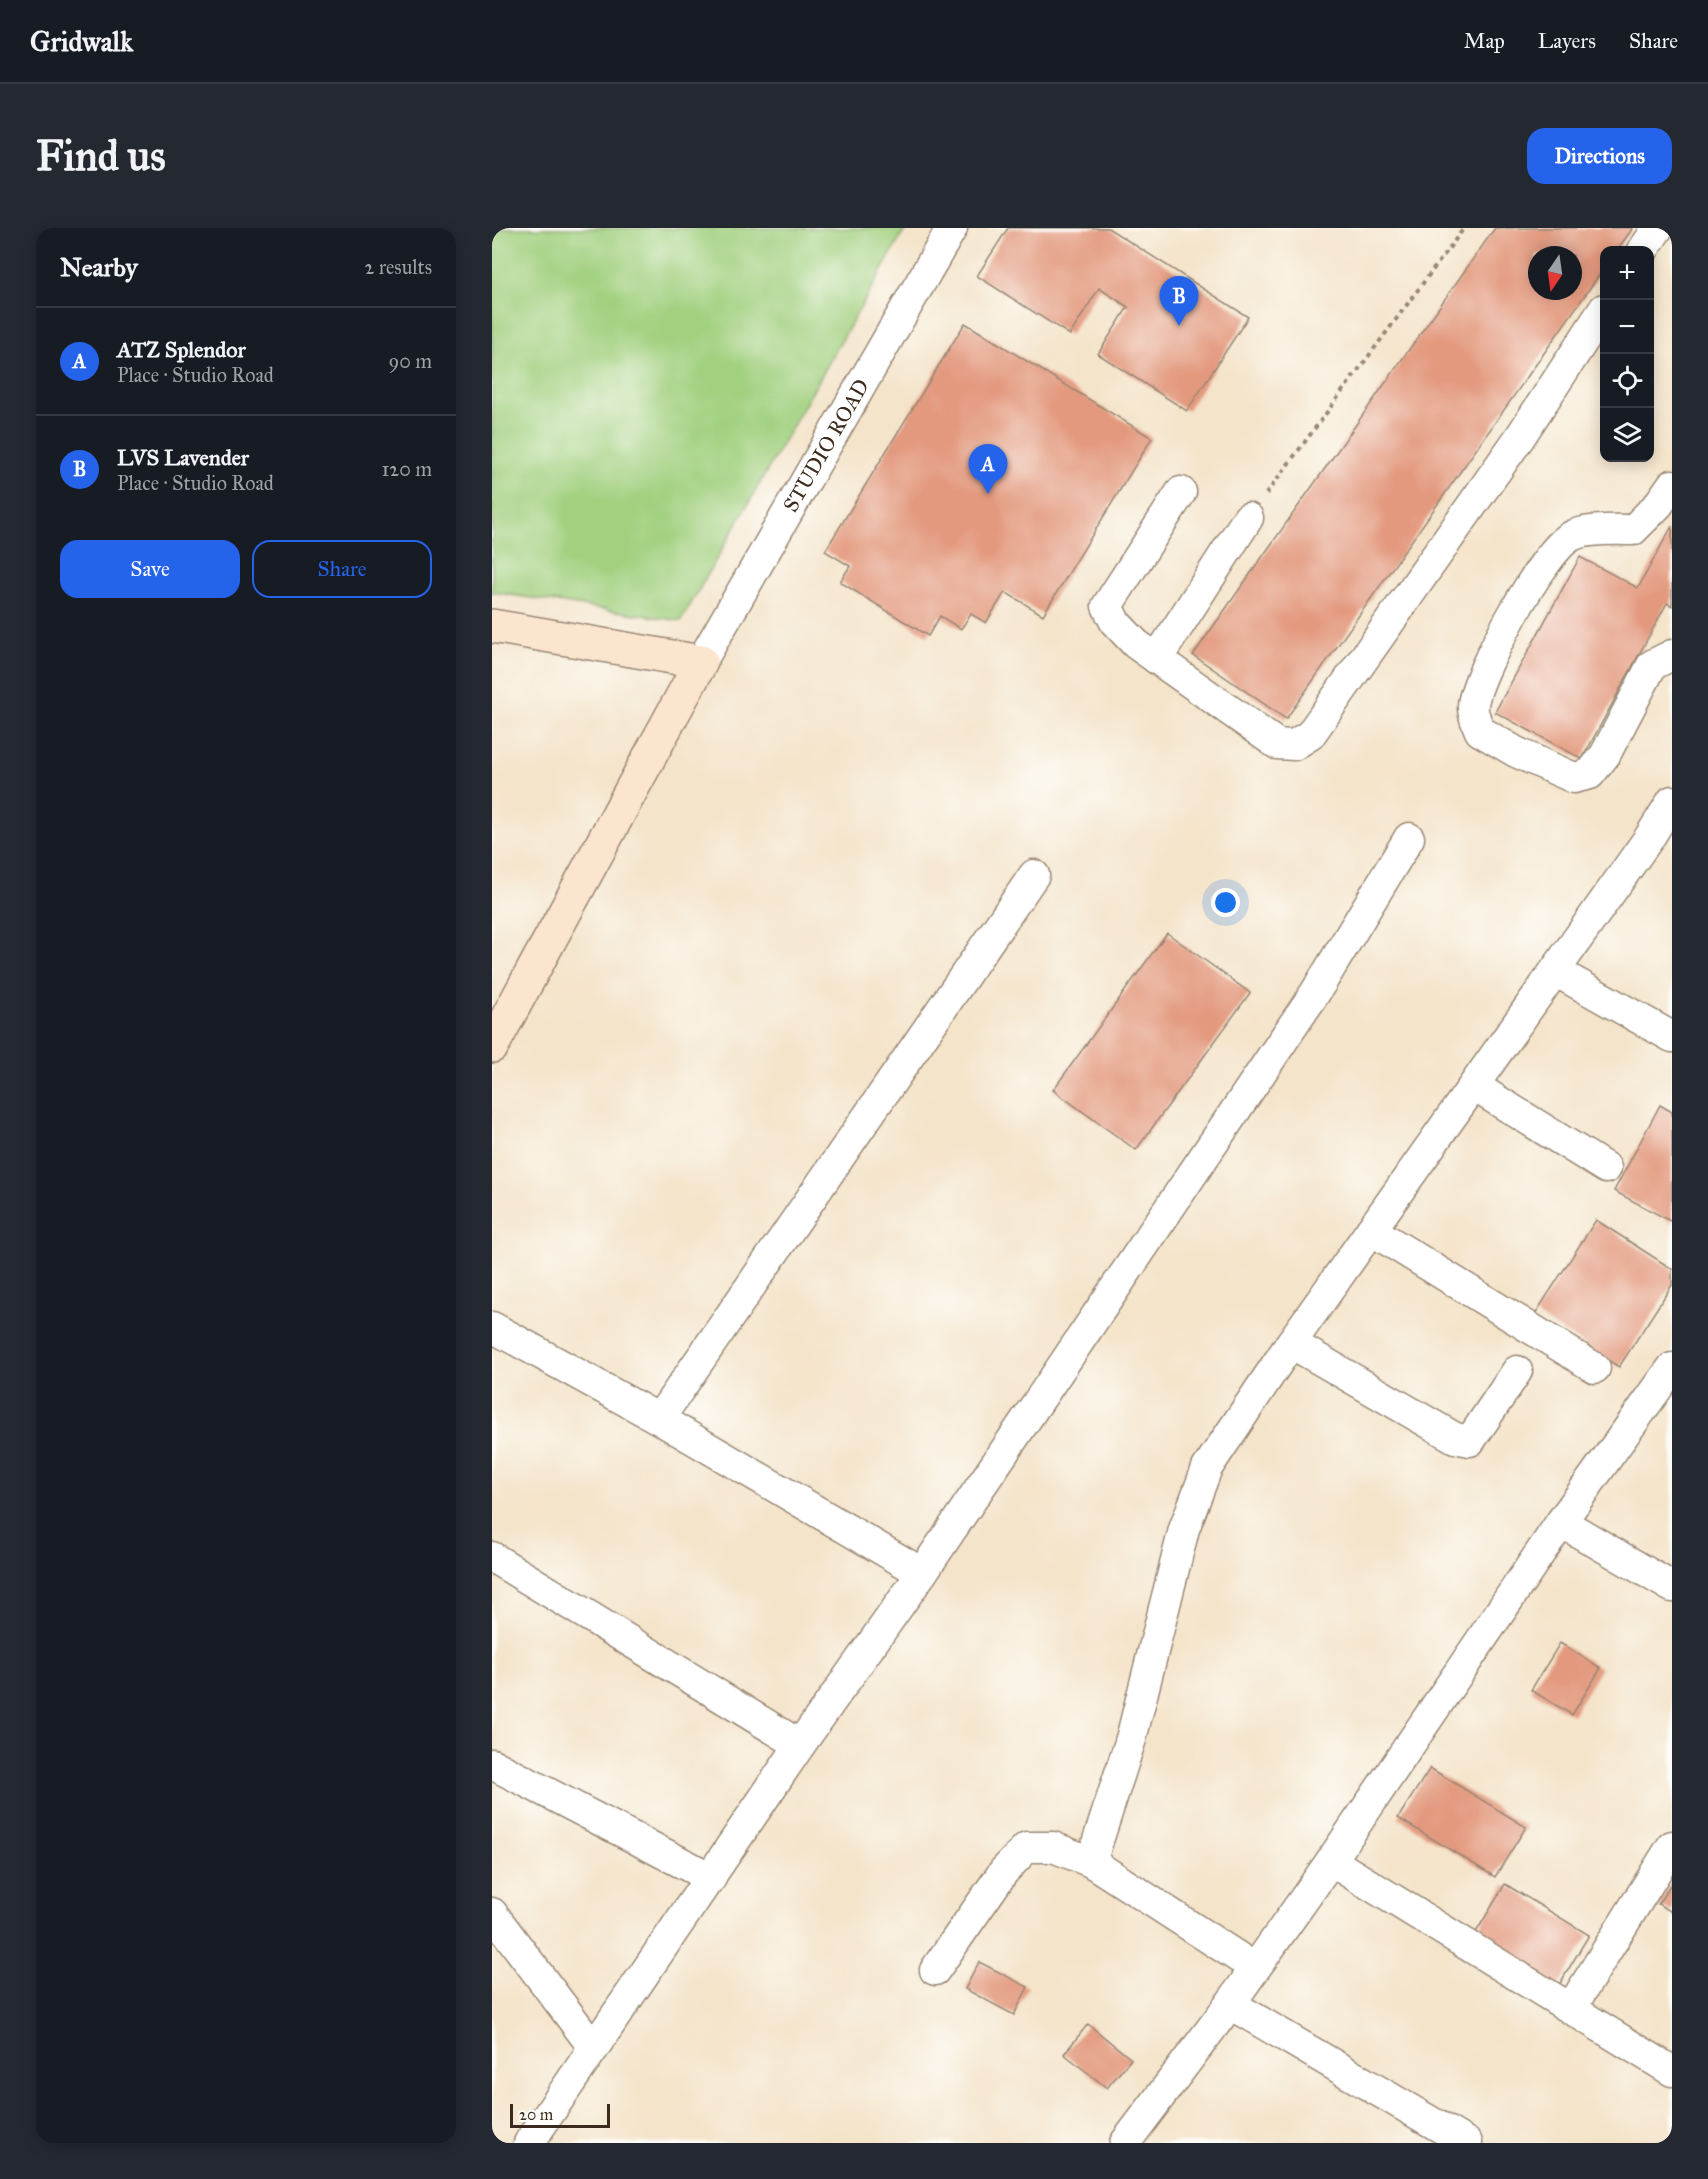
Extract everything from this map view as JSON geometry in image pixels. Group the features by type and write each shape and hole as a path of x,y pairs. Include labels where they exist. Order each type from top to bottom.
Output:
{"street":[{"name":"STUDIO ROAD","path":"701,662 952,228"},
{"path":"1646,246 1658,228"},
{"path":"1188,499 1107,606 1115,622 1136,644 1277,744 1294,745 1310,735 1520,437 1600,317"},
{"path":"1672,485 1658,505 1633,530 1601,530 1570,537 1536,573 1481,677 1472,707 1480,731 1516,752 1574,778 1590,774 1605,755 1652,664 1672,655"},
{"path":"1157,659 1248,518"},
{"path":"492,626 701,662 492,1046"},
{"path":"1091,1862 1131,1740 1184,1529 1197,1489 1207,1468 1291,1343 1555,971 1672,801"},
{"path":"529,2143 800,1745 922,1573 1315,993 1409,838"},
{"path":"659,1419 1034,874"},
{"path":"1555,971 1672,1037"},
{"path":"1474,1086 1606,1168"},
{"path":"1371,1230 1595,1368"},
{"path":"492,1327 659,1419 922,1573"},
{"path":"1291,1343 1455,1438 1470,1441 1517,1371"},
{"path":"1139,2139 1561,1522 1667,1387"},
{"path":"1561,1522 1672,1587"},
{"path":"492,1557 800,1745"},
{"path":"492,1764 711,1878"},
{"path":"1571,2008 1672,1846"},
{"path":"935,1970 1004,1871 1027,1847 1053,1847 1091,1862 1256,1968"},
{"path":"1331,1861 1672,2070"},
{"path":"492,1913 594,2048"},
{"path":"1230,2004 1467,2143"}],"path":[{"path":"1248,518 1464,228"}],"green space":[{"path":"492,228 906,228 681,621 492,592"}],"building":[{"path":"1008,228 1108,228 1248,317 1187,411 1098,354 1128,307 1099,288 1070,335 977,276"},
{"path":"1495,228 1633,228 1620,246 1600,246 1600,274 1582,299 1582,246 1528,246 1528,300 1581,300 1286,719 1193,655"},
{"path":"965,323 1152,438 1043,615 1005,592 986,623 971,614 961,629 940,616 928,636 840,582 850,566 825,551"},
{"path":"1672,526 1672,606 1667,603 1582,759 1495,712 1580,557 1638,588"},
{"path":"1167,933 1250,993 1136,1150 1053,1090"},
{"path":"1660,1105 1672,1112 1672,1222 1614,1191"},
{"path":"1596,1220 1672,1269 1672,1285 1619,1367 1535,1314"},
{"path":"1560,1643 1601,1668 1572,1715 1531,1690"},
{"path":"1430,1768 1526,1827 1495,1877 1398,1818"},
{"path":"1672,1882 1672,1912 1658,1904"},
{"path":"1505,1884 1589,1935 1556,1990 1472,1939"},
{"path":"979,1962 1028,1987 1014,2015 965,1989"},
{"path":"1088,2024 1131,2059 1107,2088 1064,2054"}],"place":[{"name":"LVS Lavender","path":"1179,326"},
{"name":"ATZ Splendor","path":"988,494"}]}
